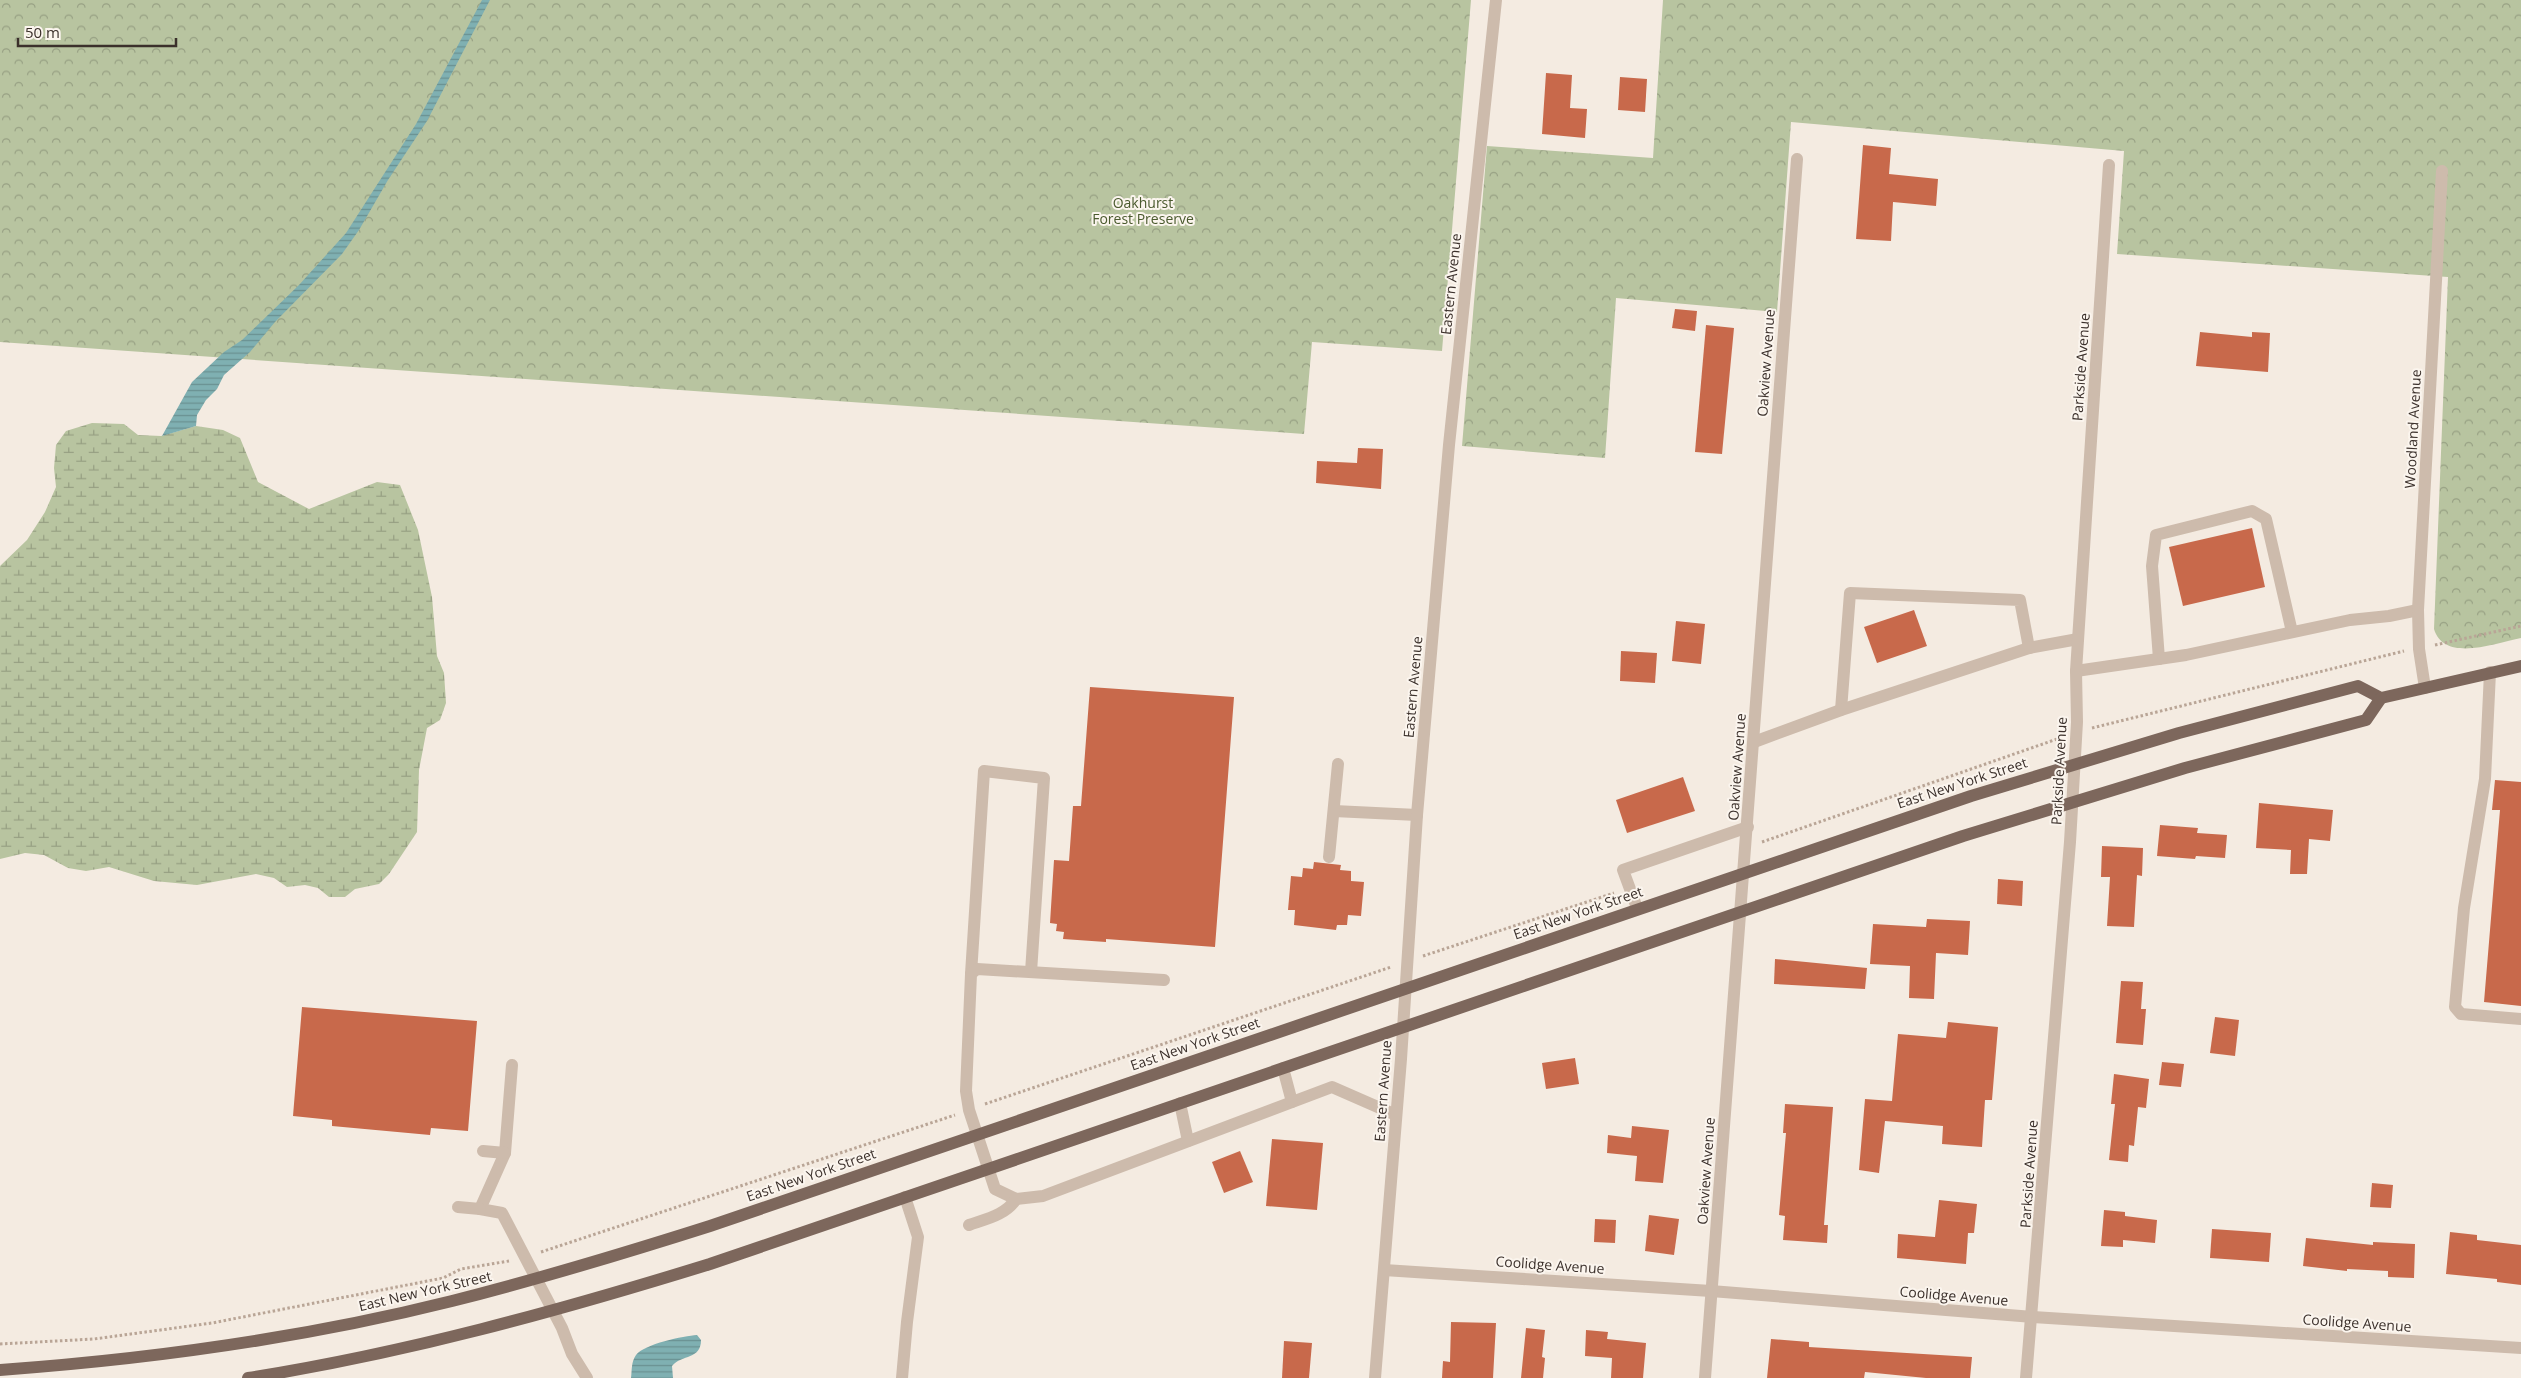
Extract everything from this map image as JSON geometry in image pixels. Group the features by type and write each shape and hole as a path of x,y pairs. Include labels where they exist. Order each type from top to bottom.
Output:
{"main road":[{"path":"248,1378 335,1363 415,1346 554,1312 710,1264 2072,800 2248,750 2366,720 2381,698 2521,666"},
{"name":"East New York Street","path":"0,1370 89,1363 260,1340 352,1323 452,1301 605,1260 710,1226 1637,908 2074,762 2358,686 2381,698"}],"street":[{"name":"Eastern Avenue","path":"1375,1378 1403,1027 1416,815 1449,444 1496,0"},
{"name":"Oakview Avenue","path":"1705,1378 1742,912 1797,158"},
{"name":"Parkside Avenue","path":"2026,1378 2033,1317 2072,800 2076,671 2109,165"},
{"name":"Woodland Avenue","path":"2425,688 2419,649 2418,610 2442,172"},
{"path":"2159,659 2152,566 2156,535 2252,511 2266,518 2292,632"},
{"path":"1840,710 1850,593 2020,600 2029,648"},
{"path":"2076,671 2159,659 2350,620 2389,616 2418,610"},
{"path":"1754,742 1840,710 2029,648 2078,639"},
{"path":"2490,672 2485,779 2464,908 2455,1007 2461,1014 2521,1019"},
{"path":"1328,857 1338,764"},
{"path":"1030,972 1044,778 984,771 971,974 966,1091 968,1110 995,1189 1016,1199 1044,1196 1332,1087 1396,1115"},
{"path":"1334,811 1416,815"},
{"path":"1637,908 1624,870 1748,827"},
{"path":"971,974 977,969 1164,980"},
{"path":"480,1209 505,1153 512,1065"},
{"path":"1283,1068 1292,1102"},
{"path":"1180,1104 1188,1141"},
{"path":"483,1151 505,1153"},
{"path":"902,1378 918,1237 905,1197"},
{"path":"969,1225 1002,1212 1012,1206 1016,1199"},
{"path":"458,1207 502,1213 554,1312 572,1354 587,1378"},
{"name":"Coolidge Avenue","path":"1384,1270 1712,1291 2033,1317 2521,1348"}],"path":[{"path":"2443,643 2521,626"},
{"path":"2099,726 2396,652"},
{"path":"1776,837 2053,740"},
{"path":"1434,952 1603,897"},
{"path":"994,1101 1383,970"},
{"path":"548,1251 945,1118"},
{"path":"0,1344 94,1339 212,1323 443,1278 462,1269 501,1263"}],"green space":[{"name":"Oakhurst Forest Preserve","path":"0,0 1471,0 1442,351 1312,342 1304,434 0,342"},
{"path":"1663,0 2521,0 2521,638 2485,646 2459,648 2448,645 2440,639 2434,629 2448,277 2117,254 2124,151 1791,122 1777,312 1616,298 1605,458 1462,446 1487,146 1653,158"},
{"path":"92,423 124,424 138,435 161,436 196,426 223,430 240,438 258,482 309,509 377,482 400,485 418,530 432,597 437,656 444,673 446,703 440,720 427,728 419,770 417,832 389,874 379,884 355,889 345,897 329,897 318,888 305,885 287,887 274,878 256,874 197,885 154,881 109,867 86,871 68,868 44,855 25,853 0,859 0,566 27,540 45,512 56,487 54,468 56,445 66,431"}],"water":[{"path":"482,0 490,0 427,121 342,254 275,322 250,352 224,375 217,389 206,400 197,415 196,426 162,436 192,382 224,352 242,340 299,285 346,233 416,124"},
{"path":"697,1335 701,1340 698,1351 672,1366 673,1378 631,1378 633,1360 640,1351 665,1341"}],"building":[{"path":"1546,73 1572,75 1570,108 1587,109 1585,138 1542,134"},
{"path":"1620,77 1647,79 1645,112 1618,110"},
{"path":"1863,145 1891,148 1889,174 1938,179 1936,206 1893,202 1891,241 1856,239"},
{"path":"1675,309 1697,311 1695,331 1672,328"},
{"path":"1706,325 1734,328 1722,454 1695,452"},
{"path":"2200,332 2252,337 2252,332 2270,333 2268,372 2196,366"},
{"path":"1358,448 1383,449 1381,489 1316,483 1317,461 1357,463"},
{"path":"2252,528 2265,587 2183,606 2169,547"},
{"path":"1914,610 1927,646 1877,663 1864,627"},
{"path":"1676,621 1705,624 1701,664 1672,661"},
{"path":"1621,651 1657,653 1655,683 1620,681"},
{"path":"1090,687 1234,697 1215,947 1106,939 1106,942 1063,939 1064,932 1056,931 1057,924 1050,923 1054,860 1069,861 1073,806 1081,806"},
{"path":"1683,777 1695,811 1627,833 1616,800"},
{"path":"2495,780 2521,782 2521,1006 2484,1002 2500,810 2492,810"},
{"path":"2259,803 2333,810 2330,841 2309,839 2307,874 2290,874 2291,850 2256,848"},
{"path":"2160,825 2198,828 2197,833 2227,835 2225,858 2196,856 2195,859 2157,856"},
{"path":"2102,846 2143,848 2142,876 2137,875 2134,927 2107,926 2110,877 2101,877"},
{"path":"1314,862 1341,865 1340,870 1351,871 1351,881 1364,882 1361,916 1348,915 1347,925 1337,925 1336,930 1294,925 1295,910 1288,910 1291,876 1302,877 1303,868 1313,869"},
{"path":"1998,879 2023,881 2022,906 1997,904"},
{"path":"1927,919 1970,921 1968,955 1936,953 1934,999 1909,998 1910,966 1870,964 1873,924 1926,927"},
{"path":"1775,959 1867,968 1865,989 1774,984"},
{"path":"2121,981 2143,982 2141,1009 2146,1009 2143,1045 2116,1043"},
{"path":"302,1007 477,1021 468,1131 431,1128 430,1135 332,1126 332,1120 293,1116"},
{"path":"2215,1017 2239,1020 2235,1056 2210,1053"},
{"path":"1948,1022 1998,1027 1992,1100 1985,1100 1982,1147 1942,1144 1943,1126 1885,1121 1879,1173 1859,1170 1865,1099 1892,1101 1898,1034 1946,1038"},
{"path":"1575,1058 1579,1084 1546,1089 1542,1063"},
{"path":"2162,1062 2184,1064 2181,1087 2159,1085"},
{"path":"2114,1074 2149,1079 2146,1108 2138,1107 2134,1146 2129,1145 2128,1162 2109,1160 2115,1104 2111,1104"},
{"path":"1785,1104 1833,1107 1824,1225 1828,1225 1827,1243 1783,1240 1785,1216 1779,1215 1786,1133 1783,1133"},
{"path":"1632,1126 1669,1130 1663,1183 1635,1181 1637,1156 1607,1153 1608,1135 1631,1138"},
{"path":"1272,1139 1323,1143 1317,1210 1266,1206"},
{"path":"1240,1151 1253,1182 1224,1193 1212,1162"},
{"path":"2372,1183 2393,1185 2391,1208 2370,1207"},
{"path":"1939,1200 1977,1204 1974,1233 1968,1233 1966,1264 1897,1258 1898,1234 1935,1237"},
{"path":"2104,1210 2125,1212 2125,1216 2157,1220 2155,1243 2123,1240 2123,1247 2101,1246"},
{"path":"1649,1215 1679,1219 1674,1255 1645,1251"},
{"path":"1595,1219 1616,1220 1615,1243 1594,1242"},
{"path":"2212,1229 2271,1233 2269,1262 2210,1258"},
{"path":"2450,1232 2477,1235 2477,1240 2521,1245 2521,1285 2497,1282 2497,1279 2446,1274"},
{"path":"2306,1238 2373,1245 2373,1242 2415,1244 2414,1278 2388,1277 2388,1271 2347,1269 2347,1271 2303,1266"},
{"path":"1451,1322 1496,1323 1493,1378 1442,1378 1443,1361 1450,1362"},
{"path":"1526,1328 1545,1330 1542,1357 1545,1358 1543,1378 1521,1378"},
{"path":"1586,1330 1608,1332 1607,1339 1646,1343 1643,1378 1611,1378 1612,1358 1585,1356"},
{"path":"1771,1339 1809,1342 1809,1347 1972,1357 1970,1378 1926,1378 1865,1372 1864,1378 1767,1378"},
{"path":"1284,1341 1312,1343 1309,1378 1282,1378"}]}
